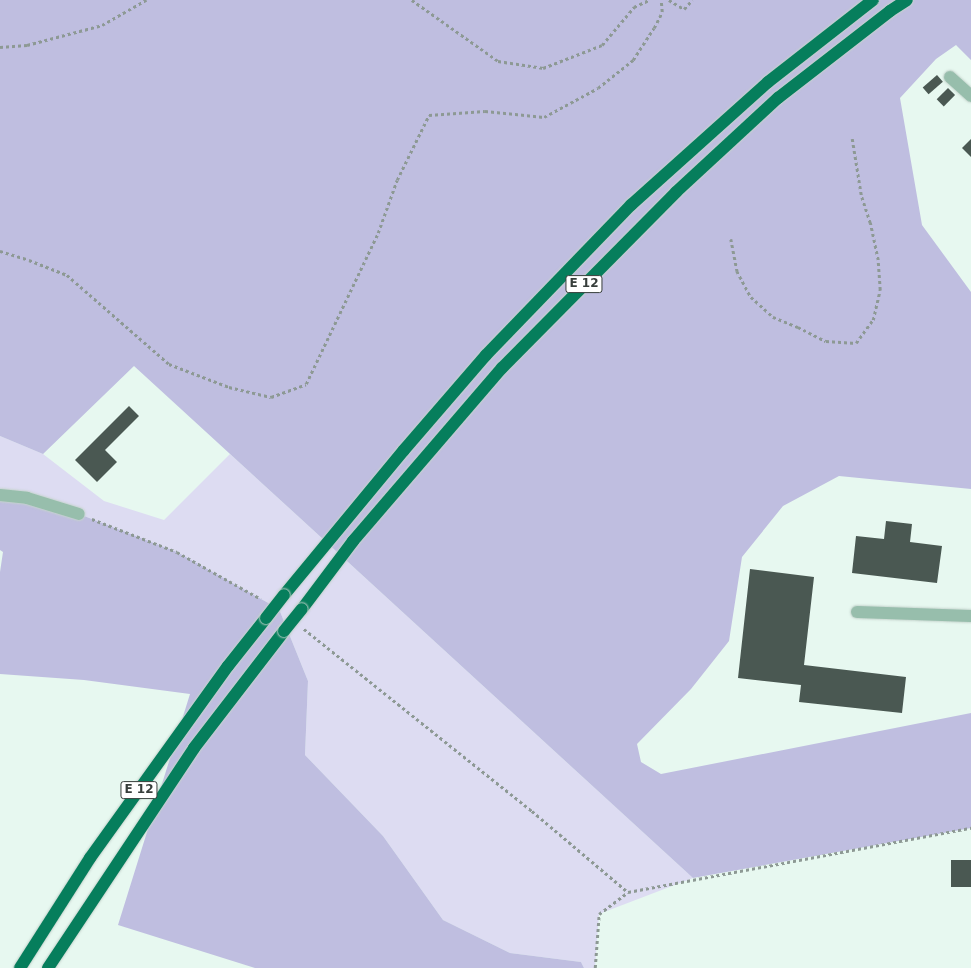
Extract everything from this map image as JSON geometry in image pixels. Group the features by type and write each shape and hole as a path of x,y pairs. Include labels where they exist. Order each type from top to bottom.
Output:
{"highway":[{"name":"E 12","path":"20,968 90,858 228,666 404,450 486,355 631,204 768,82 873,0"},
{"name":"E 12","path":"48,968 194,748 354,541 502,368 676,192 778,98 890,11 907,0"}],"street":[{"path":"950,77 971,96"},
{"path":"0,495 27,498 79,514"},
{"path":"857,612 971,616"}],"path":[{"path":"0,47 27,45 102,25 146,0"},
{"path":"412,0 498,61 543,68 602,45 634,7 649,0"},
{"path":"0,251 29,260 67,275 169,364 229,387 271,397 306,384 378,233 397,180 429,115 485,112 544,117 598,88 633,60 654,28 662,12 660,0"},
{"path":"670,0 684,8 692,0"},
{"path":"731,240 737,271 751,297 773,317 798,327 826,341 856,343 874,320 880,290 878,260 870,223 861,195 852,139"},
{"path":"79,514 177,552 265,601"},
{"path":"303,628 532,811 628,892"},
{"path":"595,968 599,914 628,892 971,828"}],"shaded area":[{"path":"0,0 971,0 971,60 956,45 936,59 900,98 922,225 971,292 971,489 839,476 783,506 742,557 729,641 691,689 637,744 641,762 661,774 971,713 971,828 693,878 134,366 43,454 0,436"},
{"path":"0,436 43,454 104,501 164,520 230,454 693,878 599,914 595,968 584,968 581,962 510,953 443,920 383,836 305,755 308,681 279,609 177,552 79,514 0,495"},
{"path":"0,495 79,514 177,552 279,609 308,681 305,755 383,836 443,920 510,953 581,962 584,968 255,968 118,925 190,694 84,680 0,674 0,572 3,552 0,550"}],"building":[{"path":"937,75 943,82 929,94 923,87"},
{"path":"948,88 955,95 944,106 937,99"},
{"path":"971,139 971,157 962,148"},
{"path":"129,406 139,416 105,450 117,462 97,482 75,460"},
{"path":"886,521 912,524 910,542 942,546 937,583 852,573 856,536 884,539"},
{"path":"750,569 814,577 804,665 906,677 902,713 799,702 801,685 738,678"},
{"path":"951,860 971,860 971,887 951,887"}]}
